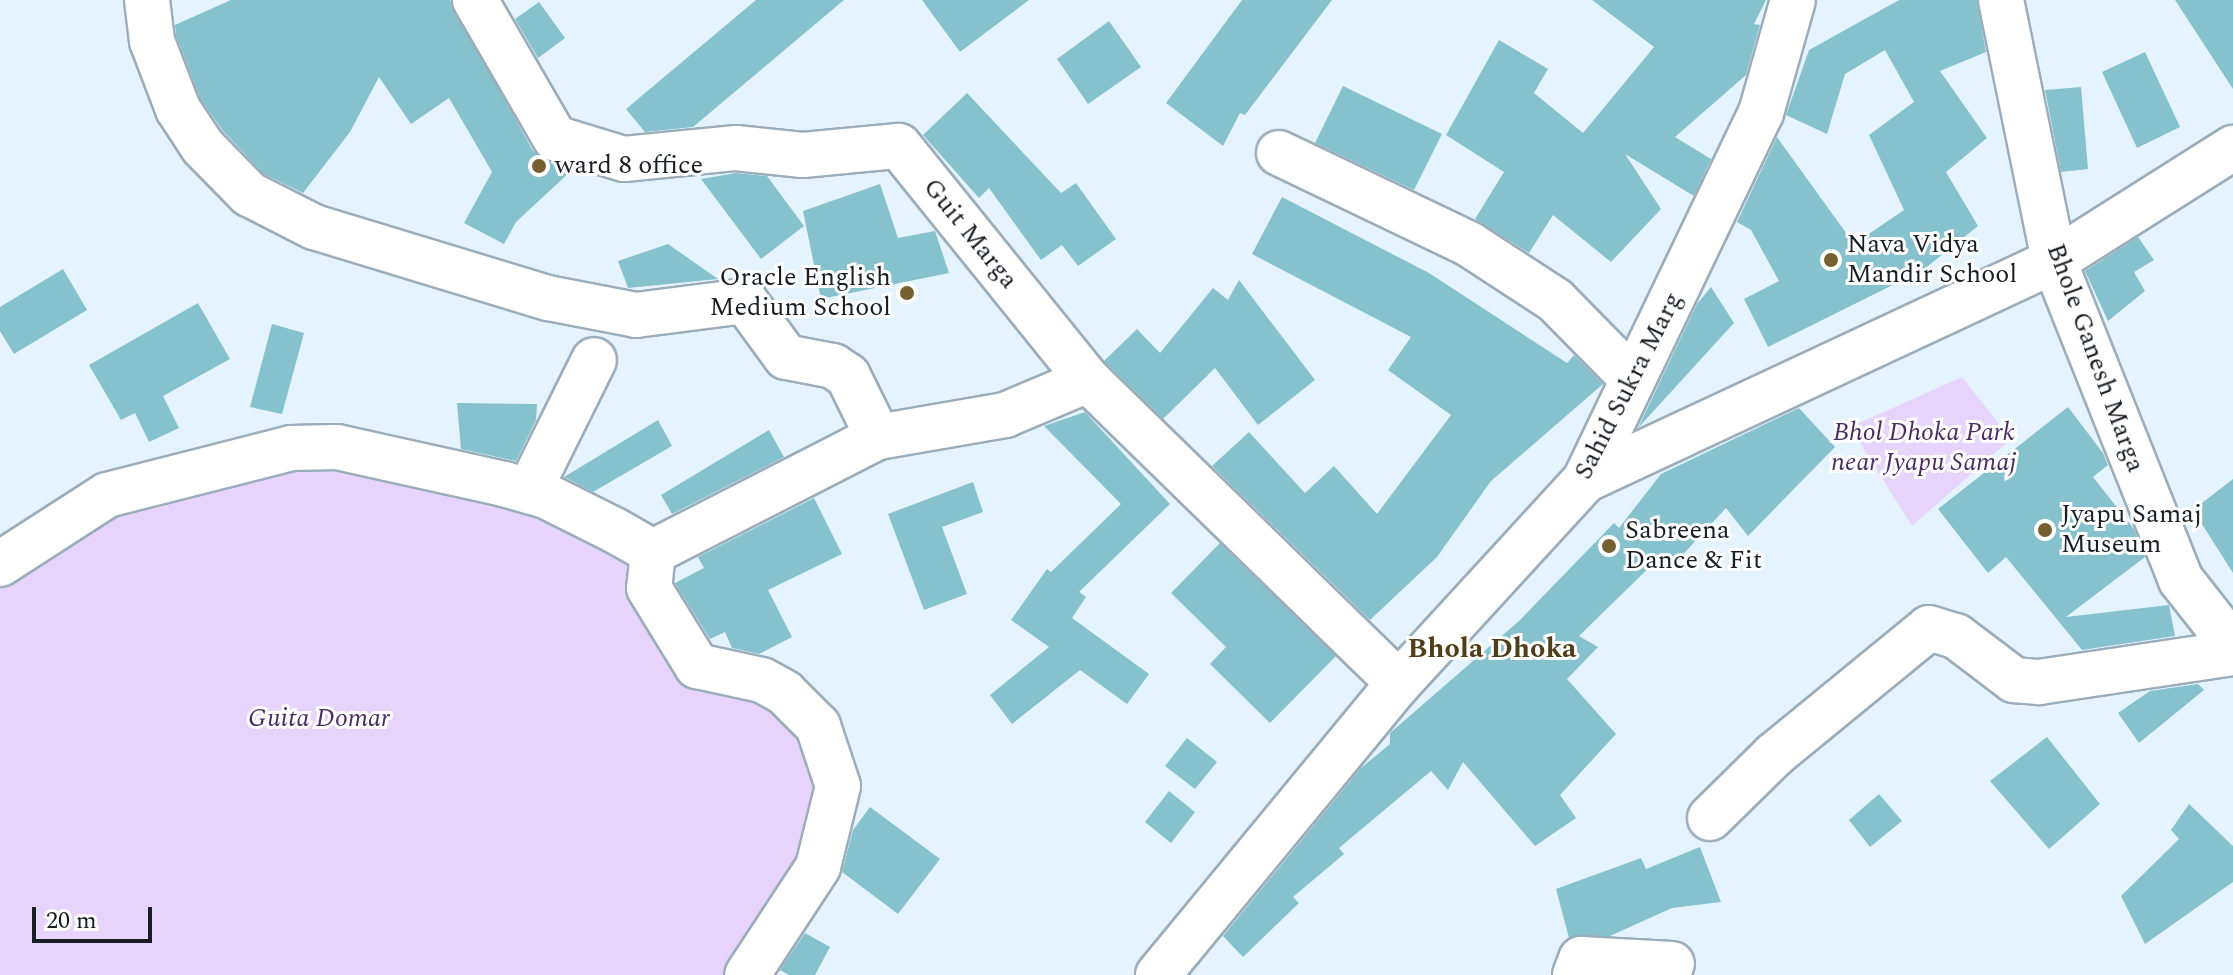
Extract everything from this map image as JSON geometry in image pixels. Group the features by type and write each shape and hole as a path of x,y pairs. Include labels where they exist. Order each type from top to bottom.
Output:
{"street":[{"path":"147,0 152,41 178,109 203,147 249,194 314,227 548,298 636,315 745,301 786,357 833,366 848,376 878,437"},
{"name":"Guit Marga","path":"475,0 555,138 624,159 736,148 803,155 899,146 1088,380 1399,683"},
{"name":"Sahid Sukra Marg","path":"1158,975 1399,683 1585,480 1630,376 1761,113 1793,0"},
{"name":"Bhole Ganesh Marga","path":"2001,0 2054,261 2181,580 2233,646"},
{"path":"1585,480 2054,261 2233,148"},
{"path":"1279,153 1469,244 1555,300 1630,376"},
{"path":"529,491 594,360"},
{"path":"653,552 878,437 1005,415 1088,380"},
{"path":"0,564 107,495 291,448 337,447 529,491 653,552"},
{"path":"653,552 649,588 697,666 762,680 785,693 818,726 838,786 818,867 747,975"},
{"path":"1710,818 1774,755 1929,628 1956,636 2014,680 2039,682 2233,653"},
{"path":"1575,975 1581,959 1672,964"}],"green space":[{"name":"Bhol Dhoka Park near Jyapu Samaj","path":"1962,377 2011,439 1912,526 1850,427"},
{"name":"Guita Domar","path":"309,457 525,499 619,544 665,619 795,714 825,808 730,975 0,975 0,583 69,525"}],"building":[{"path":"231,0 450,0 533,151 571,171 516,222 504,244 464,223 492,172 449,98 411,124 379,77 350,132 303,193 264,174 223,131 200,98 176,35 175,25"},
{"path":"756,0 844,0 693,127 645,132 626,109"},
{"path":"922,0 1029,0 960,52"},
{"path":"1242,0 1332,0 1245,115 1240,113 1223,146 1166,103"},
{"path":"1592,0 1766,0 1754,24 1760,25 1746,75 1675,137 1711,159 1694,196 1625,154 1661,209 1611,262 1553,215 1529,253 1475,219 1504,172 1446,135 1499,40 1548,69 1534,93 1583,133 1654,47"},
{"path":"1899,0 1977,0 1986,52 1940,71 1987,138 1946,172 1978,226 1923,270 1768,347 1744,299 1779,281 1751,230 1737,222 1777,137 1854,244 1904,210 1869,135 1914,102 1885,50 1845,74 1827,134 1786,115 1809,50"},
{"path":"2175,0 2233,0 2233,89"},
{"path":"539,2 565,38 538,58 515,19"},
{"path":"1109,21 1141,67 1088,104 1057,59"},
{"path":"2145,52 2180,127 2137,148 2102,72"},
{"path":"1343,86 1442,134 1414,190 1315,143"},
{"path":"2081,87 2088,169 2061,172 2045,90"},
{"path":"967,93 1061,193 1076,183 1116,239 1078,266 1062,245 1041,260 989,188 979,198 923,135"},
{"path":"736,173 767,176 804,226 761,259 701,179"},
{"path":"880,184 898,238 935,231 949,273 821,299 803,211"},
{"path":"1282,197 1429,273 1567,363 1574,355 1603,384 1491,481 1437,557 1370,620 1212,466 1249,432 1305,493 1334,466 1377,514 1451,415 1388,370 1411,337 1252,254"},
{"path":"2138,237 2154,260 2134,272 2145,291 2108,321 2085,271"},
{"path":"668,244 718,279 628,288 618,261"},
{"path":"63,269 87,310 14,354 0,331 0,307"},
{"path":"1239,280 1315,380 1258,425 1215,368 1163,419 1104,361 1137,329 1160,353 1213,288 1228,300"},
{"path":"1711,287 1734,323 1638,428 1697,304"},
{"path":"198,303 230,359 163,396 179,428 149,442 135,413 121,420 89,365"},
{"path":"272,324 304,333 282,414 250,407"},
{"path":"457,403 537,404 536,420 516,461 461,449"},
{"name":"Jyapu Samaj Museum","path":"2068,407 2103,453 2108,465 2093,477 2134,529 2145,557 2066,617 2169,605 2175,636 2082,650 2006,557 1988,573 1938,509"},
{"path":"1799,408 1835,447 1748,536 1726,508 1675,563 1663,554 1579,636 1598,647 1567,679 1616,734 1560,795 1576,818 1535,846 1463,762 1448,790 1431,771 1339,848 1344,854 1293,897 1299,903 1243,957 1223,936 1361,768 1390,744 1390,733 1519,621 1614,523 1619,528 1661,474"},
{"path":"1085,412 1170,504 1079,592 1086,597 1072,618 1149,674 1127,704 1080,670 1012,724 990,695 1049,647 1011,620 1047,569 1051,572 1121,504 1044,426"},
{"path":"658,420 672,446 593,492 564,477"},
{"path":"769,430 784,457 672,514 661,495"},
{"path":"2233,479 2233,573 2193,510"},
{"path":"973,482 983,512 942,527 967,594 924,610 888,514"},
{"path":"814,498 842,554 768,590 792,637 759,654 732,648 725,632 710,639 675,583 704,568 698,557"},
{"path":"1220,543 1336,656 1270,723 1210,664 1226,647 1171,593"},
{"path":"2198,684 2204,690 2139,743 2118,713 2150,691"},
{"path":"2047,737 2100,804 2049,849 1990,781"},
{"path":"1187,738 1217,762 1195,789 1165,766"},
{"path":"1169,791 1195,812 1171,843 1145,822"},
{"path":"1879,794 1902,821 1870,847 1849,820"},
{"path":"2189,804 2233,846 2233,882 2145,944 2121,896 2179,839 2171,830"},
{"path":"870,807 940,859 898,914 842,872 853,830"},
{"path":"1700,847 1721,902 1672,908 1610,936 1569,938 1556,889 1641,858 1646,869"},
{"path":"805,933 830,947 815,975 789,975 780,970"}],"place":[{"name":"ward 8 office","path":"539,166"},
{"name":"Nava Vidya Mandir School","path":"1831,260"},
{"name":"Oracle English Medium School","path":"907,293"},
{"name":"Jyapu Samaj Museum","path":"2045,530"},
{"name":"Sabreena Dance & Fit","path":"1609,546"}],"district":[{"name":"Bhola Dhoka","path":"1492,649"}]}
